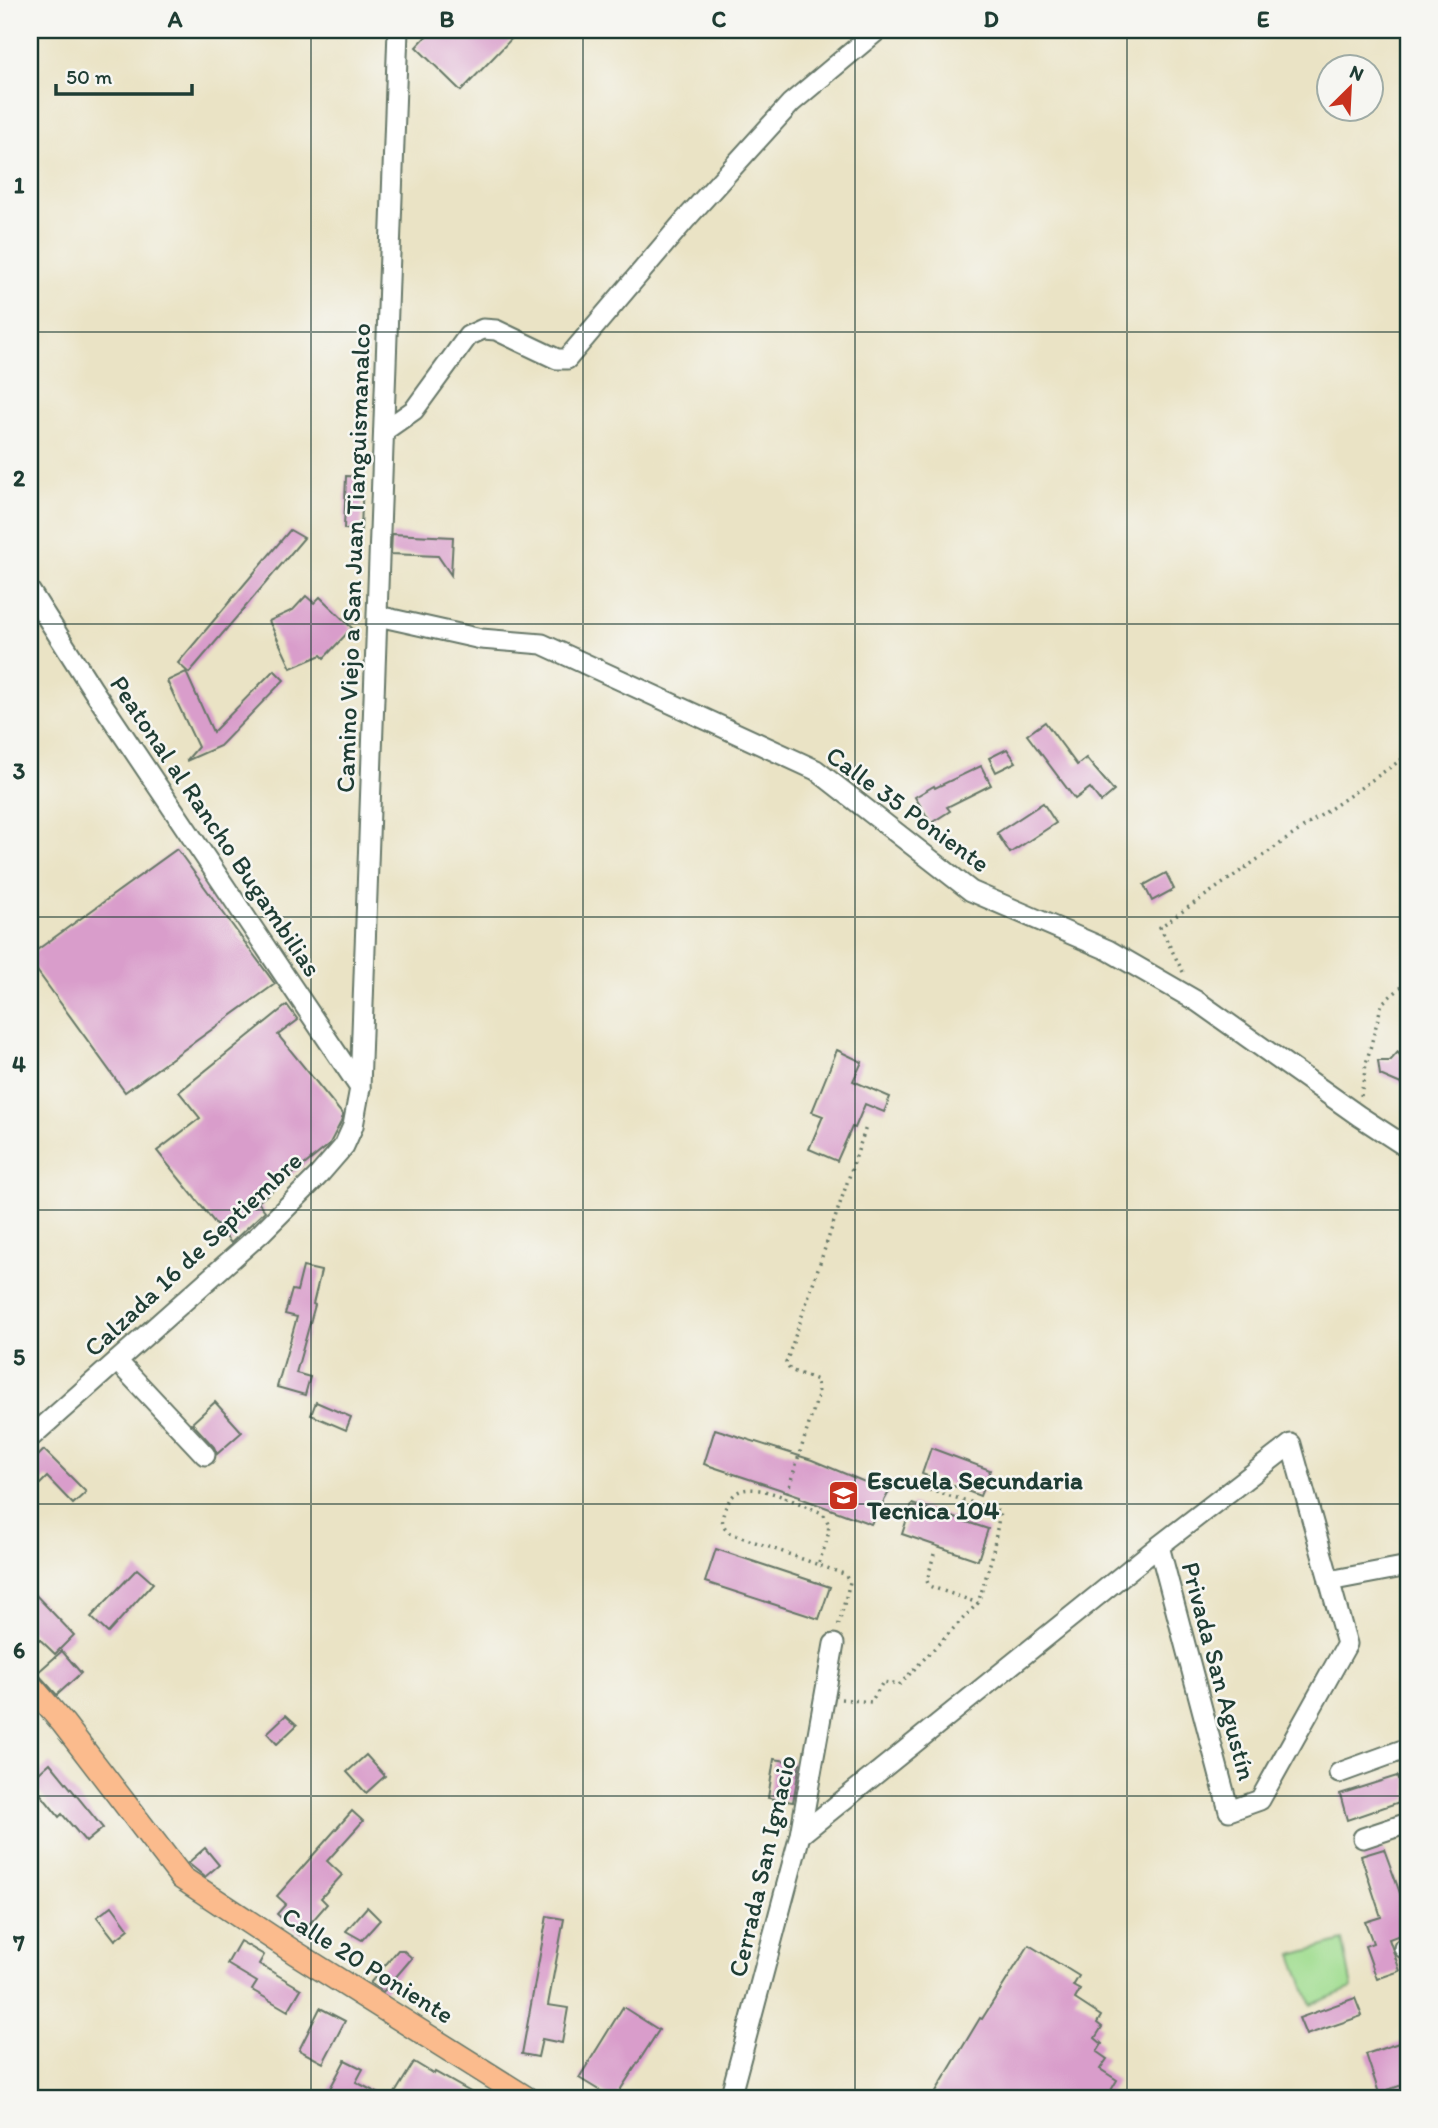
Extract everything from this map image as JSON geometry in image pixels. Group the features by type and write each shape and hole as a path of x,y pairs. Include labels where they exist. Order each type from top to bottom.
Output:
{"main road":[{"name":"Calle 20 Poniente","path":"30,1685 63,1723 182,1878 526,2098"}],"street":[{"name":"Camino Viejo a San Juan Tianguismanalco","path":"360,1088 398,30"},
{"path":"384,431 414,410 468,335 483,329 496,330 558,359 567,359 685,220 791,103 878,30"},
{"name":"Peatonal al Rancho Bugambilias","path":"30,591 93,690 360,1088"},
{"name":"Calle 35 Poniente","path":"378,616 481,639 542,644 816,770 971,891 1108,950 1199,1002 1408,1148"},
{"name":"Calzada 16 de Septiembre","path":"30,1438 261,1233 318,1176 344,1146 353,1126 360,1088"},
{"path":"117,1360 205,1455"},
{"name":"Privada San Agustín","path":"800,1835 1159,1546 1291,1444 1347,1644 1260,1800 1228,1811 1159,1546"},
{"path":"1329,1581 1408,1566"},
{"name":"Cerrada San Ignacio","path":"730,2098 800,1835 834,1644"},
{"path":"1339,1773 1408,1748"},
{"path":"1363,1838 1408,1823"}],"path":[{"path":"1199,1002 1160,926 1408,755"},
{"path":"1359,1116 1366,1064 1382,1003 1408,982"},
{"path":"785,1499 818,1396 817,1380 790,1370 786,1363 866,1127"},
{"path":"819,1563 830,1530 829,1520 822,1513 764,1491 743,1489 735,1493 727,1503 721,1519 724,1528 738,1537 819,1563 844,1574 850,1582 834,1644"},
{"path":"825,1697 871,1702 877,1687 883,1682 898,1685 978,1603 992,1557 1000,1512 929,1490"},
{"path":"934,1554 927,1581 929,1586 978,1603"}],"green space":[{"path":"1343,1941 1352,1988 1311,2005 1292,1955"}],"building":[{"path":"432,30 520,30 461,91 416,47"},
{"path":"346,476 363,477 361,530 344,529"},
{"path":"290,530 304,538 189,673 178,663"},
{"path":"392,534 453,537 451,575 438,556 391,554"},
{"path":"306,596 314,603 320,597 352,628 324,658 321,655 291,668 269,621 293,610"},
{"path":"274,670 284,680 220,746 186,761 198,747 167,681 186,672 213,732"},
{"path":"1045,722 1077,765 1086,758 1114,791 1101,802 1090,788 1075,799 1027,735"},
{"path":"1007,749 1016,762 996,772 989,758"},
{"path":"981,766 991,785 947,807 950,811 931,823 915,797"},
{"path":"1043,803 1056,823 1010,853 997,833"},
{"path":"177,849 275,984 125,1092 30,961 30,955"},
{"path":"1166,873 1174,889 1152,901 1144,885"},
{"path":"287,1005 298,1020 278,1035 343,1115 329,1145 258,1202 265,1211 231,1243 157,1151 200,1118 179,1092"},
{"path":"837,1050 862,1062 853,1081 890,1097 884,1112 865,1104 837,1161 809,1149 823,1116 812,1112"},
{"path":"1398,1052 1408,1069 1408,1078 1401,1084 1380,1075 1378,1061 1390,1061"},
{"path":"303,1267 321,1271 313,1304 315,1305 296,1373 310,1377 305,1395 277,1387 297,1317 285,1314 292,1290 297,1291"},
{"path":"215,1402 242,1432 217,1454 192,1423"},
{"path":"316,1402 351,1417 346,1430 311,1415"},
{"path":"715,1429 812,1460 889,1492 871,1524 800,1496 704,1464"},
{"path":"931,1448 990,1470 980,1496 922,1474"},
{"path":"44,1450 86,1492 73,1504 47,1477 30,1494 30,1464"},
{"path":"912,1504 988,1529 978,1560 902,1534"},
{"path":"716,1549 830,1587 819,1619 705,1582"},
{"path":"137,1569 153,1583 108,1633 91,1617"},
{"path":"30,1589 74,1635 55,1654 30,1630"},
{"path":"62,1651 81,1673 57,1695 37,1673"},
{"path":"286,1715 297,1725 277,1744 267,1733"},
{"path":"366,1755 385,1776 366,1793 347,1772"},
{"path":"774,1759 800,1763 793,1802 768,1798"},
{"path":"50,1763 103,1828 86,1842 62,1814 59,1817 30,1781"},
{"path":"1397,1776 1398,1779 1408,1776 1408,1799 1347,1820 1340,1794"},
{"path":"352,1811 363,1821 327,1861 342,1875 321,1898 327,1904 300,1935 277,1914 286,1904 277,1896"},
{"path":"205,1848 219,1865 205,1877 188,1863"},
{"path":"1384,1849 1408,1915 1408,1932 1389,1939 1400,1971 1377,1979 1365,1946 1373,1943 1365,1922 1381,1917 1361,1856"},
{"path":"112,1906 129,1929 115,1940 97,1917"},
{"path":"367,1907 380,1920 362,1940 346,1931"},
{"path":"547,1916 564,1919 548,2005 568,2008 562,2043 542,2039 538,2057 522,2054"},
{"path":"240,1941 264,1955 259,1964 301,1989 288,2011 252,1990 257,1982 227,1964"},
{"path":"1029,1945 1079,1976 1073,1986 1080,1990 1075,1999 1101,2016 1097,2023 1102,2027 1095,2038 1102,2044 1097,2052 1107,2059 1100,2069 1117,2080 1110,2092 1103,2098 932,2098 980,2018 982,2019"},
{"path":"398,1950 403,1950 412,1958 383,1992 370,1983"},
{"path":"1355,1998 1362,2016 1306,2035 1299,2018"},
{"path":"623,2007 659,2030 615,2098 612,2098 579,2078"},
{"path":"320,2008 345,2021 323,2063 299,2050"},
{"path":"1408,2040 1408,2083 1379,2093 1366,2054"},
{"path":"345,2060 363,2069 356,2082 387,2098 325,2098"},
{"path":"414,2062 434,2074 435,2072 481,2098 392,2098"}],"place":[{"name":"Escuela Secundaria Tecnica 104","path":"844,1495"}]}
